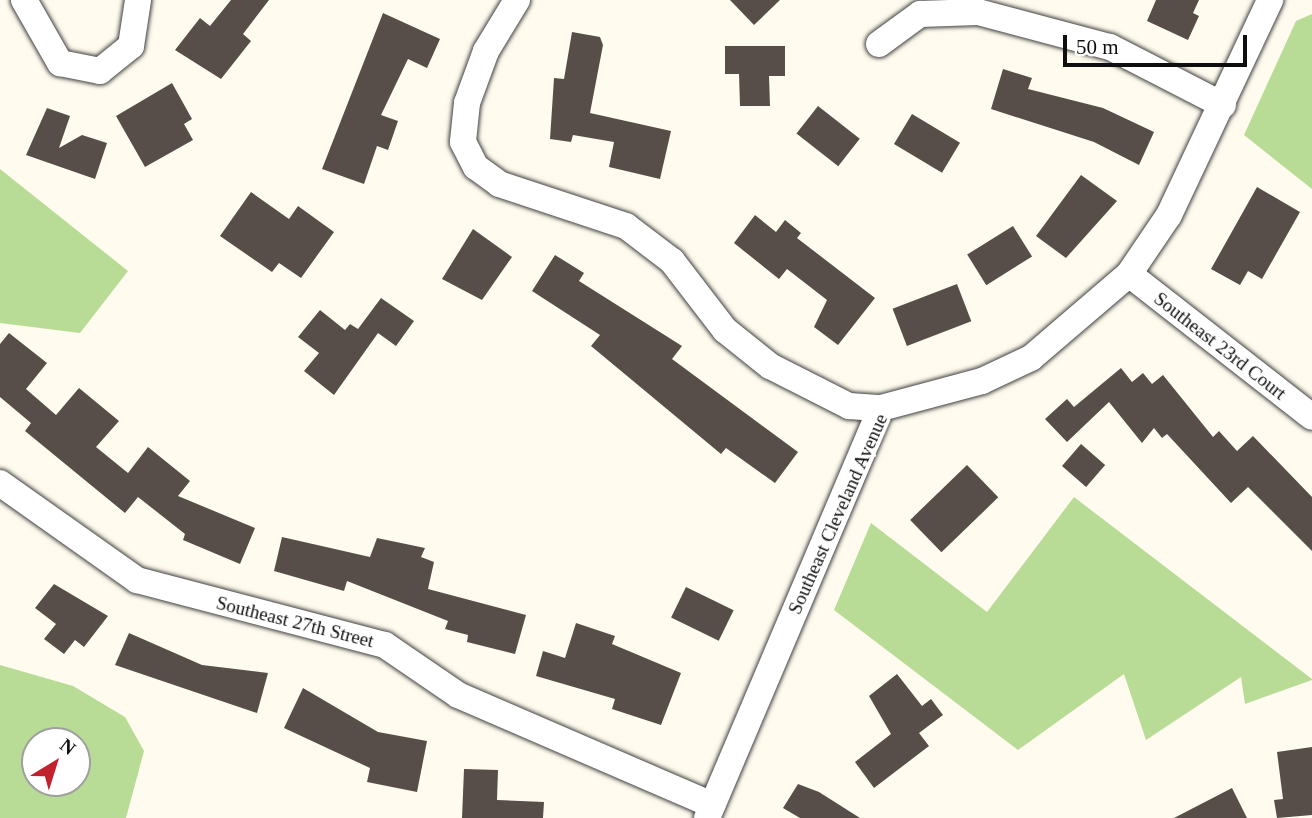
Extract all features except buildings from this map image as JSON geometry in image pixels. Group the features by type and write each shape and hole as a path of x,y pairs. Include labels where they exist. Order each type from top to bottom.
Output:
{"street":[{"path":"24,0 60,63 100,71 131,46 138,0"},
{"path":"517,0 486,51 467,103 463,142 476,167 499,184 626,226 672,261 725,330 770,366 849,406 881,408"},
{"name":"Southeast Cleveland Avenue","path":"710,811 881,408 982,381 1031,358 1129,274 1169,215 1223,105 1270,0"},
{"path":"879,44 920,14 978,12 1110,47 1223,105"},
{"name":"Southeast 23rd Court","path":"1129,274 1312,417"},
{"name":"Southeast 27th Street","path":"0,483 137,580 385,645 458,695 710,811"}],"green space":[{"path":"1312,14 1312,189 1244,135 1296,21"},
{"path":"0,169 128,271 80,333 0,323"},
{"path":"1074,497 1312,680 1245,704 1241,677 1146,740 1124,674 1018,750 834,610 871,523 987,612"},
{"path":"0,665 73,686 125,717 144,751 126,818 0,818"}]}
